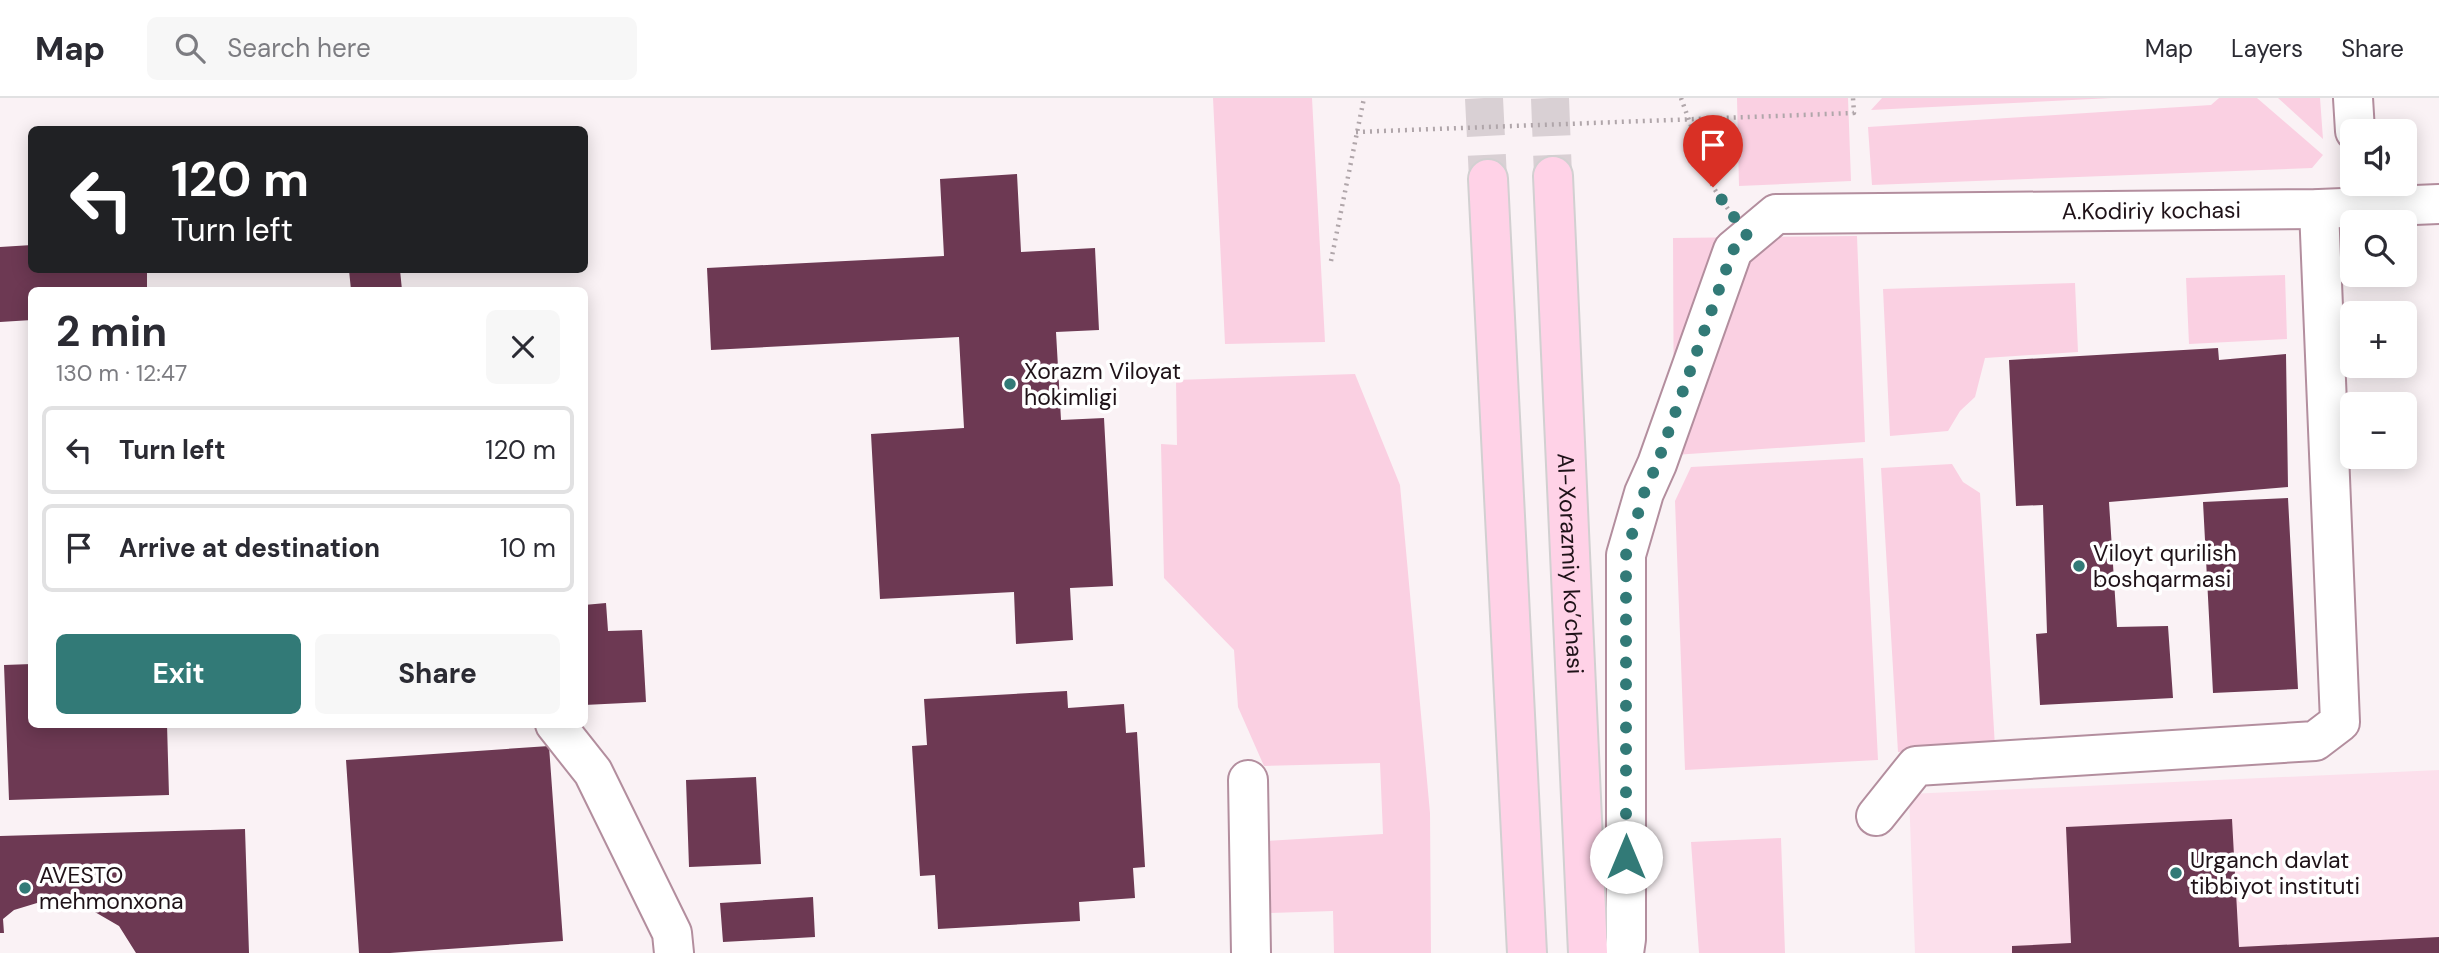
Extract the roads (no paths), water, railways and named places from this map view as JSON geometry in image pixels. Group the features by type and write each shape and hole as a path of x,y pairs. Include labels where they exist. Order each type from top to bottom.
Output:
{"main road":[{"name":"Al-Xorazmiy ko’chasi","path":"1553,176 1588,953"},
{"path":"1488,179 1527,953"}],"street":[{"path":"2353,98 2354,119"},
{"name":"A.Kodiriy kochasi","path":"1624,953 1626,555 1644,493 1657,464 1733,250 1776,214 2319,209 2358,196 2439,204"},
{"path":"1876,816 1916,766 2315,741 2340,722 2319,209"},
{"path":"558,728 593,772 671,933 674,953"},
{"path":"1248,780 1251,953"}],"tunnel":[{"path":"1484,98 1488,179"},
{"path":"1550,98 1553,176"}],"place":[{"name":"Xorazm Viloyat hokimligi","path":"1010,384"},
{"name":"Viloyt qurilish boshqarmasi","path":"2079,566"},
{"name":"Urganch davlat tibbiyot instituti","path":"2176,873"},
{"name":"AVESTO mehmonxona","path":"25,888"}]}
